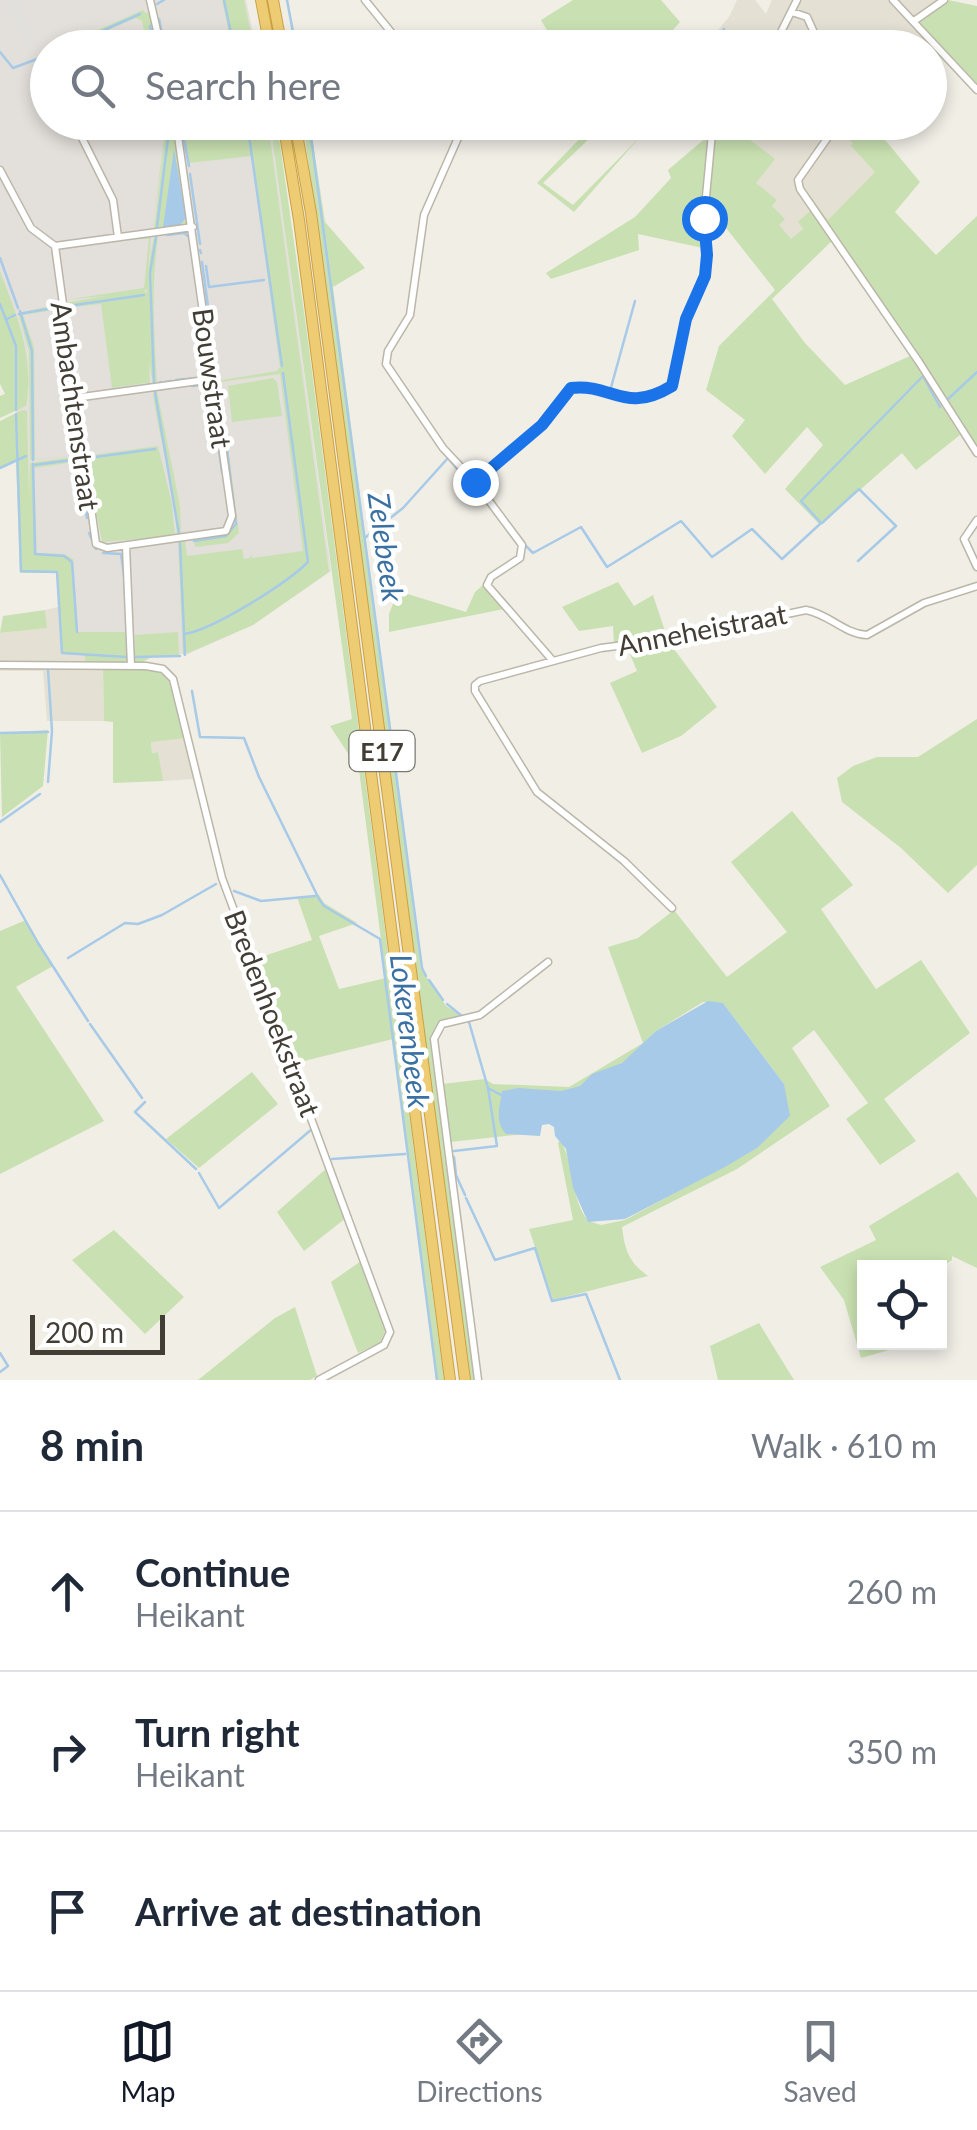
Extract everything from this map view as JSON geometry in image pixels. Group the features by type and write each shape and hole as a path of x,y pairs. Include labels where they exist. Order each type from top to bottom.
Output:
{"highway":[{"path":"260,0 266,30"},
{"path":"273,0 279,30"},
{"name":"E17","path":"286,140 450,1380"},
{"name":"E17","path":"298,140 325,318 465,1380"}],"street":[{"path":"150,0 157,30"},
{"path":"366,0 390,30"},
{"path":"782,30 798,0"},
{"path":"798,0 813,30"},
{"path":"893,0 921,30"},
{"path":"914,22 944,0"},
{"path":"792,12 807,17"},
{"path":"947,58 977,90"},
{"path":"83,140 113,200 118,237"},
{"name":"Bouwstraat","path":"126,546 222,532 230,527 232,516 179,140"},
{"path":"458,140 424,215 410,315 386,358 405,395 443,448 475,482 522,546 520,558 488,580 488,588 553,661"},
{"path":"475,482 542,425 571,388 592,388 626,400 672,386 686,319 707,264 704,218 711,140"},
{"path":"826,140 798,180 800,188 977,453"},
{"path":"0,170 31,228 55,246 193,227"},
{"name":"Ambachtenstraat","path":"55,246 94,540 102,548 126,546"},
{"path":"76,398 213,379"},
{"path":"977,520 964,539 977,567"},
{"path":"0,665 131,666 126,546"},
{"name":"Anneheistraat","path":"672,908 624,861 538,792 475,685 602,648 664,640 806,610 821,613 855,634 867,635 924,604 977,586"},
{"name":"Bredenhoekstraat","path":"131,666 163,669 174,678 222,878 390,1332 388,1342 319,1380"},
{"path":"478,1380 434,1039 442,1024 480,1015 548,962"}],"shaded area":[{"path":"0,0 246,0 252,30 30,30 30,140 272,140 331,571 253,625 188,654 61,654 57,573 20,573 15,347 0,306"},
{"path":"4,0 18,0 32,30 27,48"},
{"path":"737,0 755,0 766,14 772,0 948,0 919,20 927,30 718,30"},
{"path":"736,140 850,140 876,172 828,220 808,194 811,211 803,229 791,240 756,183"},
{"path":"58,607 61,654 85,655 103,663 104,721 47,721 43,671 0,671 0,633 46,628 45,610"},
{"path":"186,738 195,779 162,781 151,741"}],"green space":[{"path":"222,0 244,0 250,30 228,30"},
{"path":"573,0 661,0 680,22 673,30 547,30 541,20"},
{"path":"948,0 977,6 977,84 947,52 947,30 926,30 918,22"},
{"path":"149,9 154,30 144,30 142,21 136,18 98,30 143,10 147,14"},
{"path":"165,140 176,140 188,222 180,227 154,229"},
{"path":"185,140 270,140 329,572 253,625 183,655 178,541 185,541 187,556 242,549 244,559 251,554 252,558 303,551 280,374 220,382 224,416 216,381 277,371 280,367 251,156 189,163"},
{"path":"272,140 279,140 306,326 444,1380 436,1380 393,1039 296,1063 258,958 312,940 297,897 319,895 324,903 357,923 319,936 339,989 386,978 359,770 330,726 352,719"},
{"path":"305,140 313,140 325,222 365,268 333,287 421,969 446,1006 463,1017 439,1023 431,1038 476,1380 470,1380"},
{"path":"578,140 588,140 543,183 573,205 637,140 574,212 537,183"},
{"path":"708,140 701,219 703,248 638,234 639,250 551,279 546,273 635,217 671,178 668,170"},
{"path":"714,140 750,140 775,159 756,183 777,200 772,206 785,219 779,225 791,239 803,229 798,222 810,211 803,198 808,193 828,220 875,172 849,140 885,140 920,182 895,212 936,255 977,216 977,448 922,360 835,238 772,299 805,343 845,385 910,356 960,435 916,470 902,453 820,525 785,489 823,445 807,427 765,474 732,436 745,420 706,390 719,346 775,290 708,205"},
{"path":"151,236 144,291 150,386 146,383 112,388 101,304 65,308 65,303 106,296 64,300 144,288 149,239 135,239"},
{"path":"154,237 158,238 154,292 157,382 153,383 146,310"},
{"path":"0,271 23,337 28,388 26,406 0,418 0,396 5,394 0,384"},
{"path":"60,304 61,309 23,315 34,347 35,459 80,455 30,460 29,351 18,313"},
{"path":"273,378 282,416 232,422 228,386"},
{"path":"157,391 180,506 181,534 177,533 153,394"},
{"path":"27,411 29,497 30,463 80,456 81,461 34,468 37,553 64,554 73,559 78,632 127,632 129,655 135,655 135,635 178,632 179,655 153,656 141,663 85,663 85,655 61,654 57,573 20,573 16,461 0,467 0,421"},
{"path":"223,432 239,533 228,543 195,547 194,539 224,535 235,524"},
{"path":"158,446 175,536 102,542 85,456"},
{"path":"618,582 634,606 653,595 667,637 614,645 613,626 579,631 562,607"},
{"path":"483,585 504,609 389,632 389,614 398,591 466,612 475,592"},
{"path":"45,610 47,628 0,633 3,616"},
{"path":"668,641 717,707 681,736 642,753 610,683 637,671 627,647"},
{"path":"103,669 158,672 171,685 186,738 151,742 152,753 158,752 163,781 113,783 113,722 104,721"},
{"path":"977,719 977,865 948,893 901,848 842,802 837,778 853,766 877,757 918,757"},
{"path":"48,730 43,786 2,817 0,733"},
{"path":"792,811 853,885 821,909 876,989 921,960 970,1033 884,1099 916,1141 880,1165 846,1119 868,1103 814,1030 792,1048 830,1106 737,1169 622,1227 629,1255 648,1276 553,1300 529,1229 573,1220 560,1140 578,1202 588,1221 601,1225 625,1220 757,1148 784,1084 723,1003 703,1002 656,1031 634,1054 524,1134 450,1142 442,1084 485,1079 493,1084 569,1087 643,1043 608,947 638,938 674,910 727,977 787,932 731,862"},
{"path":"26,920 53,966 16,987 104,1121 0,1174 0,931"},
{"path":"252,1072 278,1104 199,1168 166,1139"},
{"path":"328,1167 346,1218 304,1251 277,1212"},
{"path":"958,1172 977,1198 977,1268 952,1256 947,1263 947,1260 857,1260 857,1344 844,1300 820,1267 876,1240 869,1226"},
{"path":"114,1230 184,1297 145,1334 72,1260"},
{"path":"361,1261 386,1329 380,1343 358,1353 331,1282"},
{"path":"295,1307 317,1376 310,1380 198,1380 275,1318"},
{"path":"759,1323 794,1380 718,1380 710,1346"},
{"path":"859,1350 889,1350 861,1358"}],"water":[{"path":"174,149 186,218 180,225 163,227"},
{"path":"708,1001 723,1003 784,1084 790,1116 757,1148 725,1167 625,1219 588,1222 573,1188 566,1149 555,1136 554,1127 542,1125 540,1136 506,1134 499,1119 502,1091 561,1091 580,1086 592,1074 622,1063 656,1031"}],"waterway":[{"name":"Lokerenbeek","path":"157,4 164,0"},
{"path":"224,0 230,30"},
{"name":"Zelebeek","path":"287,0 293,30"},
{"path":"104,30 140,14"},
{"path":"159,19 161,30"},
{"name":"Lokerenbeek","path":"150,26 151,30"},
{"path":"0,52 13,68 30,62"},
{"name":"Lokerenbeek","path":"157,227 168,140"},
{"path":"184,140 189,166"},
{"path":"250,140 282,366"},
{"name":"Zelebeek","path":"311,140 426,976"},
{"path":"190,174 200,244"},
{"path":"167,235 184,233 189,237"},
{"name":"Lokerenbeek","path":"154,383 150,273 156,237"},
{"path":"0,258 18,308"},
{"path":"202,262 217,374"},
{"path":"206,266 209,287 264,280"},
{"path":"68,306 144,295"},
{"path":"610,391 635,301"},
{"path":"0,304 16,346 16,410"},
{"path":"19,314 58,307"},
{"path":"20,311 32,351 33,460"},
{"path":"7,319 15,315"},
{"path":"61,323 63,338"},
{"path":"65,355 70,389"},
{"path":"198,377 205,375 208,367"},
{"path":"947,400 977,372"},
{"path":"184,634 213,624 249,604 308,562 283,373"},
{"path":"525,545 533,553 581,527 607,567 681,521 712,557 752,529 782,559 821,523 801,501 923,376 940,407"},
{"path":"187,379 195,378"},
{"path":"176,380 184,379"},
{"path":"218,380 222,415"},
{"path":"165,382 172,381"},
{"path":"192,386 206,385 211,392"},
{"path":"556,402 563,391"},
{"name":"Lokerenbeek","path":"155,392 179,534"},
{"path":"71,397 75,426"},
{"path":"212,400 222,472"},
{"path":"16,414 21,571 57,572 62,653 126,657"},
{"path":"194,541 226,536 236,524 225,432"},
{"path":"76,433 78,454"},
{"path":"88,458 155,449"},
{"path":"0,468 26,456"},
{"path":"366,537 403,508 448,458 485,502"},
{"path":"34,465 79,459"},
{"path":"33,464 35,554 64,556 72,562 77,632"},
{"path":"81,473 83,485"},
{"path":"822,523 859,489 896,526 858,561"},
{"path":"83,491 85,499"},
{"path":"85,506 87,518"},
{"path":"89,533 96,549"},
{"name":"Lokerenbeek","path":"180,543 185,655"},
{"path":"103,553 121,554 124,575"},
{"path":"124,579 125,594"},
{"path":"134,657 180,656"},
{"name":"Lokerenbeek","path":"48,669 52,731 48,782"},
{"name":"Lokerenbeek","path":"192,691 200,737 244,738 259,777 324,906 380,939 437,1380"},
{"path":"0,733 48,732"},
{"name":"Lokerenbeek","path":"0,822 40,794"},
{"name":"Lokerenbeek","path":"0,875 88,1021"},
{"path":"68,958 125,923 138,924 162,915 216,884"},
{"path":"234,891 261,901 315,896"},
{"name":"Zelebeek","path":"429,980 443,1000"},
{"name":"Zelebeek","path":"447,1004 462,1016"},
{"name":"Zelebeek","path":"469,1022 488,1088 503,1096"},
{"name":"Lokerenbeek","path":"90,1024 142,1098"},
{"name":"Zelebeek","path":"454,1151 497,1146 488,1088"},
{"name":"Lokerenbeek","path":"145,1102 135,1112 196,1169"},
{"name":"Lokerenbeek","path":"199,1173 219,1208 312,1129"},
{"name":"Lokerenbeek","path":"332,1159 405,1154"},
{"name":"Zelebeek","path":"454,1157 456,1175 465,1195"},
{"name":"Zelebeek","path":"466,1198 495,1260 535,1248 552,1301 586,1294 620,1380"},
{"path":"0,1353 8,1366 0,1372"}],"route":[{"path":"475,482 542,425 571,388 592,388 626,400 672,386 686,319 705,276 704,218"}]}
